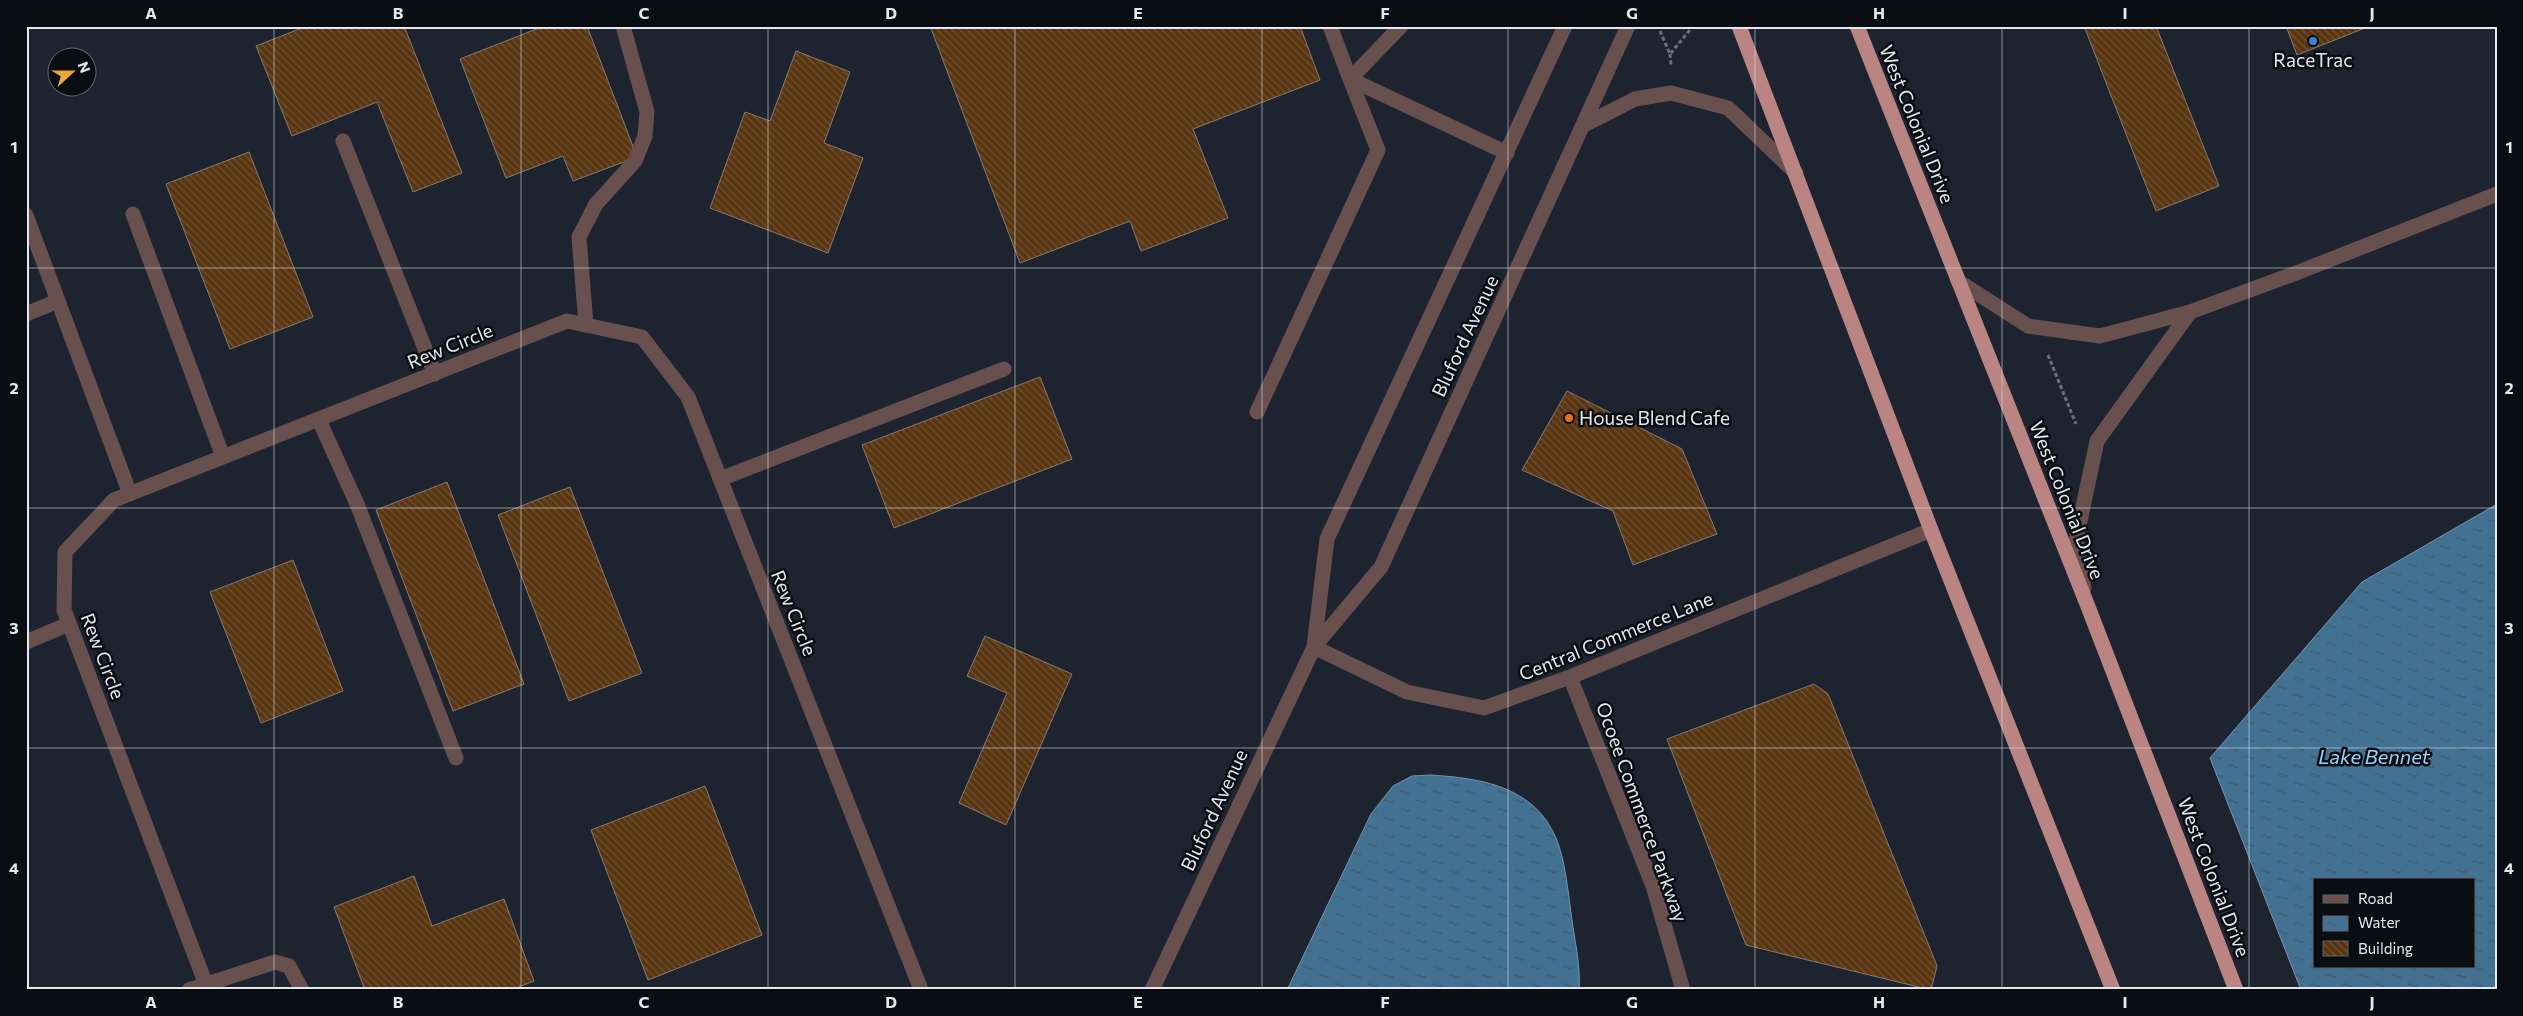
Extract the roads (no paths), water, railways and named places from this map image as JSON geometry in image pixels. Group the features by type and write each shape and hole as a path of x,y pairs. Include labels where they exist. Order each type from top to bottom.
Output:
{"highway":[{"path":"1739,26 1797,174 1931,530 2113,990"},
{"name":"West Colonial Drive","path":"1857,26 2087,604 2236,990"}],"street":[{"path":"586,325 579,237 596,204 635,161 645,136 647,112 623,26"},
{"path":"1257,412 1378,150 1330,26"},
{"path":"1350,79 1401,26"},
{"name":"Bluford Avenue","path":"1314,647 1328,539 1565,26"},
{"name":"Bluford Avenue","path":"1152,990 1314,647 1381,567 1628,26"},
{"path":"1350,79 1507,153"},
{"path":"1584,125 1634,99 1671,93 1728,108 1797,174"},
{"path":"343,141 435,374"},
{"path":"1958,281 2028,326 2100,336 2190,312 2497,194"},
{"path":"133,214 223,457"},
{"path":"26,215 130,494"},
{"path":"26,314 58,301"},
{"path":"2087,604 2076,540 2097,441 2190,312"},
{"name":"Rew Circle","path":"207,987 64,610 65,552 114,500 567,321 642,337 688,397 920,989"},
{"path":"720,479 1004,369"},
{"path":"319,420 357,504 456,758"},
{"name":"Central Commerce Lane","path":"1314,647 1408,692 1484,708 1570,677 1931,530"},
{"path":"26,642 69,624"},
{"name":"Ocoee Commerce Parkway","path":"1570,677 1653,886 1683,990"},
{"path":"189,990 207,987 275,962 289,966 302,990"}],"water":[{"name":"Lake Bennet","path":"2497,504 2497,990 2301,990 2210,758 2362,582"},
{"path":"1430,775 1468,779 1504,788 1520,796 1546,820 1556,838 1564,865 1578,961 1579,990 1287,990 1371,814 1393,786 1412,776"}],"place":[{"name":"RaceTrac","path":"2313,41"},
{"name":"House Blend Cafe","path":"1569,418"}]}
